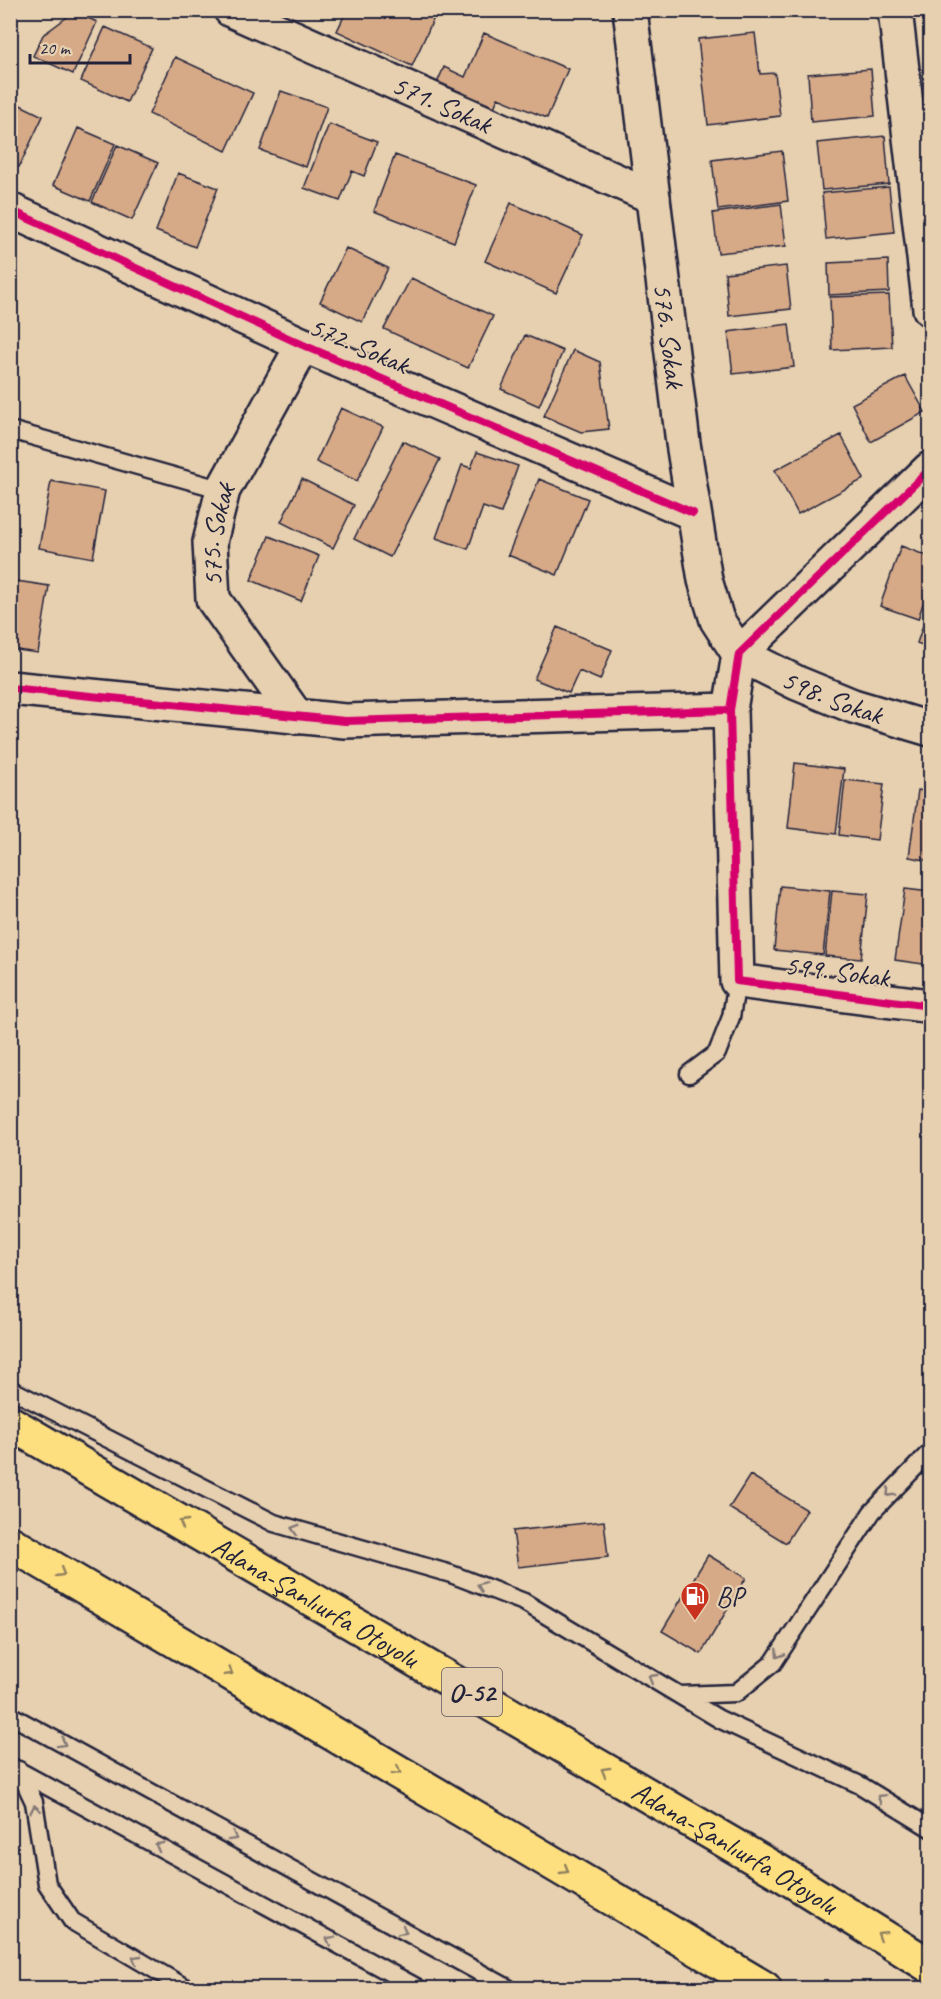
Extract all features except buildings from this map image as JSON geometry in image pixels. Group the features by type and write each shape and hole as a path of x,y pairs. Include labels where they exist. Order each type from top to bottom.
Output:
{"highway":[{"name":"Adana-Şanlıurfa Otoyolu","path":"10,1423 779,1872 930,1966"},
{"path":"10,1543 764,1989"}],"street":[{"name":"571. Sokak","path":"231,10 653,197"},
{"name":"576. Sokak","path":"630,10 693,513 705,580 717,620 739,654"},
{"path":"895,10 930,309"},
{"name":"572. Sokak","path":"10,210 303,345 693,513"},
{"name":"575. Sokak","path":"297,717 213,599 210,542 223,490 303,345"},
{"path":"737,981 730,710 739,654 930,469"},
{"name":"598. Sokak","path":"739,654 797,683 853,706 930,729"},
{"path":"10,688 345,721 730,710"},
{"name":"599. Sokak","path":"737,981 930,1006"}],"lane":[{"path":"10,430 223,490"},
{"path":"689,1074 717,1053 731,1017 737,981"},
{"path":"10,1389 274,1523 451,1574 524,1602 719,1719 860,1785 930,1828"},
{"path":"680,1695 735,1693 773,1663 872,1512 930,1452"},
{"path":"10,1714 508,1989"},
{"path":"15,1768 34,1802 47,1884 72,1921 186,1989"},
{"path":"15,1768 418,1989"}],"cycle path":[{"path":"10,210 303,345 693,513"},
{"path":"930,469 739,654 730,710 737,981 930,1006"},
{"path":"10,688 345,721 730,710"}],"place":[{"name":"BP","path":"695,1622"}]}
